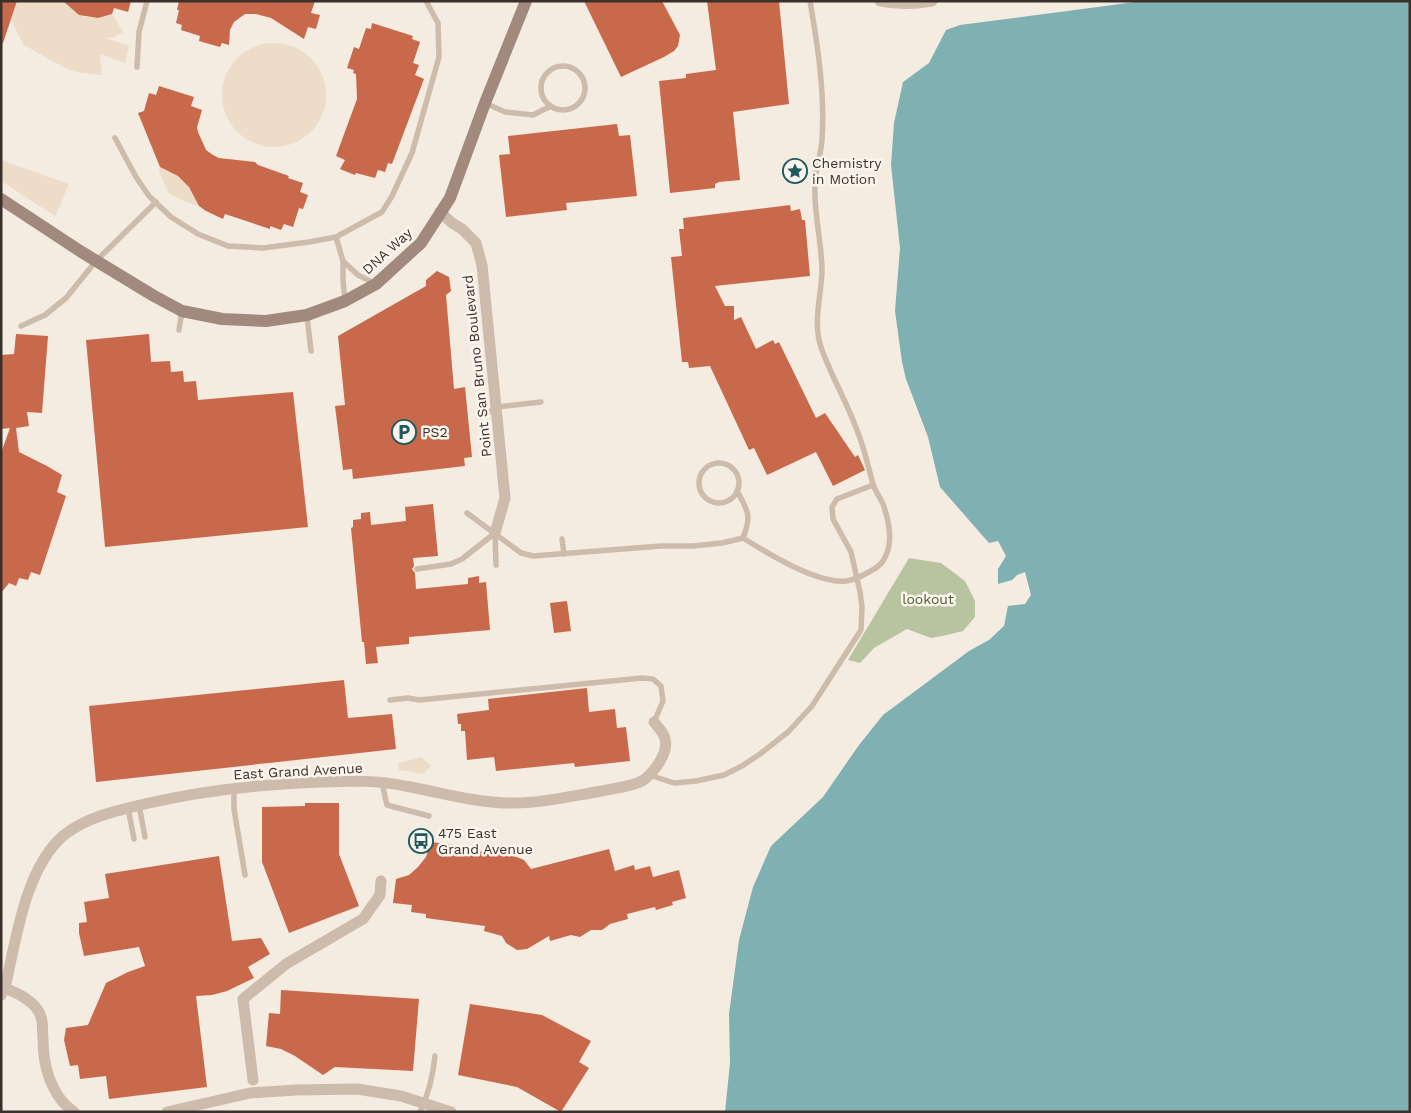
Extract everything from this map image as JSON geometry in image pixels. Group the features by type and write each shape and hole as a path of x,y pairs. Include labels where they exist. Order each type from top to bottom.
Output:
{"main road":[{"name":"DNA Way","path":"1,199 154,296 182,310 222,319 266,321 307,315 345,301 376,284 421,243 450,198 485,103 526,1"}],"street":[{"path":"880,1 892,4 916,4 932,1"},
{"name":"Point San Bruno Boulevard","path":"440,212 476,243 482,265 505,498 495,533"},
{"path":"649,775 657,766 666,743 665,738 654,722"},
{"name":"East Grand Avenue","path":"3,991 26,897 48,853 64,835 100,815 175,797 234,789 323,782 403,785 469,800 508,803 555,799 617,788 640,781 649,775"},
{"path":"253,1080 243,999 286,964 363,919 380,895 381,880"},
{"path":"3,991 31,1002 39,1011 43,1023 43,1041 48,1073 55,1094 74,1112"},
{"path":"167,1112 204,1107 250,1093 357,1089 401,1096 422,1107 451,1112"}],"lane":[{"path":"137,67 139,32 147,1"},
{"path":"115,138 136,177 156,202 171,217 198,234 228,246 274,248 336,238 382,212 392,196 412,153 439,57 438,23 426,1"},
{"path":"467,513 521,553 533,556 661,546 693,546 722,543 743,538 814,576 846,581 875,570 884,559 889,543 889,524 873,485 871,471 857,429 821,349 817,322 822,271 817,228 815,182 822,140 822,92 819,51 810,1"},
{"path":"557,66 571,67 577,71 584,82 585,90 583,97 579,103 565,110 551,106 542,94 542,80 545,74 557,66"},
{"path":"485,103 504,112 533,116 551,106"},
{"path":"22,326 45,315 66,298 96,260 156,202"},
{"path":"336,238 344,261 345,301"},
{"path":"344,261 358,275 376,284"},
{"path":"179,330 182,310"},
{"path":"307,315 311,351"},
{"path":"484,412 541,402"},
{"path":"737,491 730,500 724,502 719,503 708,500 700,491 699,480 701,474 709,465 715,463 727,465 736,473 738,479 737,491 749,512 743,538"},
{"path":"649,775 674,783 696,781 724,775 754,758 788,732 812,706 861,630 862,607 851,552 833,519 832,507 837,499 873,485"},
{"path":"495,533 496,565"},
{"path":"417,569 451,564 462,559 495,533"},
{"path":"562,539 564,554"},
{"path":"390,700 408,698 419,700 652,678 661,686 663,700 654,722"},
{"path":"382,783 387,806 430,816"},
{"path":"234,789 234,809 245,875"},
{"path":"134,806 145,837"},
{"path":"134,806 134,838"},
{"path":"422,1107 433,1076 435,1056"}],"green space":[{"name":"lookout","path":"909,558 941,563 965,581 975,601 975,617 963,631 931,638 907,629 874,648 860,663 848,660"}],"shaded area":[{"path":"17,1 65,1 73,10 85,17 98,18 112,14 123,32 114,37 106,38 129,46 125,63 100,54 102,75 82,73 67,69 24,45 11,20"},
{"path":"274,43 294,47 303,52 317,66 322,75 326,95 322,115 317,124 303,138 294,143 274,147 254,143 245,138 231,124 226,115 222,95 226,75 231,66 245,52 254,47"},
{"path":"1,160 69,184 55,216 1,181"},
{"path":"160,167 178,176 189,187 199,206 169,194 159,171"},
{"path":"421,757 431,766 423,774 399,770 398,763"}],"water":[{"path":"1143,1 1410,1 1410,1112 725,1112 730,1063 729,1014 739,940 753,887 771,846 823,797 859,745 883,715 969,651 989,640 1004,626 1008,606 1025,604 1031,595 1025,572 1017,575 1012,580 998,584 998,569 1006,556 998,541 989,543 940,487 928,437 906,379 895,311 900,248 891,165 894,123 903,82 929,63 946,30 960,25"}],"building":[{"path":"1,1 17,1 3,43 1,43"},
{"path":"63,1 131,1 128,12 114,8 112,14 98,18 79,15"},
{"path":"179,1 315,1 311,13 320,15 316,29 308,27 304,39 271,18 256,14 245,14 234,22 230,30 229,45 222,43 220,47 199,41 200,36 181,30 182,25 176,23"},
{"path":"584,1 662,1 680,35 678,46 664,57 621,77"},
{"path":"707,1 779,1 789,104 733,112 740,180 719,182 715,184 715,188 670,193 659,81 686,78 686,74 716,70"},
{"path":"372,23 413,36 412,39 420,42 413,63 419,65 415,75 424,79 392,164 388,163 385,172 378,170 375,178 356,173 355,175 340,169 345,160 336,156 357,99 356,74 353,73 354,70 347,68 354,47 359,49 366,28 371,29"},
{"path":"159,86 194,97 191,106 202,110 197,127 198,132 206,150 213,155 219,158 255,162 258,165 303,183 300,192 308,195 303,209 299,208 293,227 284,224 281,230 270,226 270,229 225,214 223,219 199,206 189,187 178,176 160,167 138,113 144,111 149,93 156,95"},
{"path":"617,124 619,136 630,135 637,196 566,203 567,210 506,217 499,155 510,154 508,136"},
{"path":"790,205 791,211 800,209 802,220 805,220 810,276 715,286 725,306 734,306 734,320 741,317 756,349 773,340 775,344 779,342 816,418 825,413 855,457 858,455 865,470 833,486 816,452 767,475 754,448 749,450 710,366 689,368 688,362 682,362 671,257 682,256 679,229 684,229 683,218"},
{"path":"437,271 449,277 451,291 446,295 454,389 465,387 472,457 464,458 465,466 353,479 352,469 343,470 335,406 345,405 338,336 426,286 426,280"},
{"path":"16,334 48,336 42,413 27,412 29,426 16,428 19,452 62,475 57,492 66,496 40,575 31,572 28,580 19,578 16,586 9,583 1,593 1,453 10,428 1,429 1,355 14,354"},
{"path":"149,334 151,362 170,361 171,372 183,371 184,382 196,381 198,400 293,392 308,527 105,547 86,340"},
{"path":"433,504 438,556 413,558 414,566 412,569 415,573 416,589 468,584 468,578 479,576 479,583 486,582 490,630 409,637 409,644 376,647 378,663 366,664 364,642 362,642 351,528 353,527 353,520 361,519 361,513 370,512 371,525 406,521 405,507"},
{"path":"567,601 571,631 554,633 550,603"},
{"path":"344,680 348,718 392,714 396,749 96,782 89,706"},
{"path":"587,688 589,712 615,709 617,728 626,727 630,761 575,767 574,763 496,771 494,757 467,760 465,731 461,731 461,724 458,724 457,714 489,710 488,699"},
{"path":"305,803 339,803 339,854 359,906 289,933 262,862 262,807 305,806"},
{"path":"431,842 454,845 454,848 514,856 524,860 531,869 609,849 615,871 634,865 635,870 650,866 653,877 679,870 686,898 672,902 673,905 656,910 655,907 627,914 628,919 610,924 602,930 591,930 580,937 571,935 550,941 549,936 527,949 517,950 506,943 502,936 484,931 485,926 426,918 426,914 411,912 412,905 393,903 396,879 409,875 418,867 426,857"},
{"path":"219,856 232,941 261,938 270,954 248,967 254,978 227,991 212,995 196,996 207,1087 109,1099 106,1076 80,1079 78,1065 70,1066 64,1040 66,1028 88,1025 106,983 145,966 139,947 84,956 79,923 87,922 84,902 109,898 105,874"},
{"path":"281,990 419,999 413,1071 335,1067 323,1075 295,1056 281,1049 266,1046 269,1013 280,1014"},
{"path":"470,1004 542,1015 591,1041 579,1062 589,1068 561,1112 517,1087 458,1075"}],"place":[{"name":"Chemistry in Motion","path":"795,171"},
{"name":"PS2","path":"404,432"},
{"name":"475 East Grand Avenue","path":"421,841"}]}
